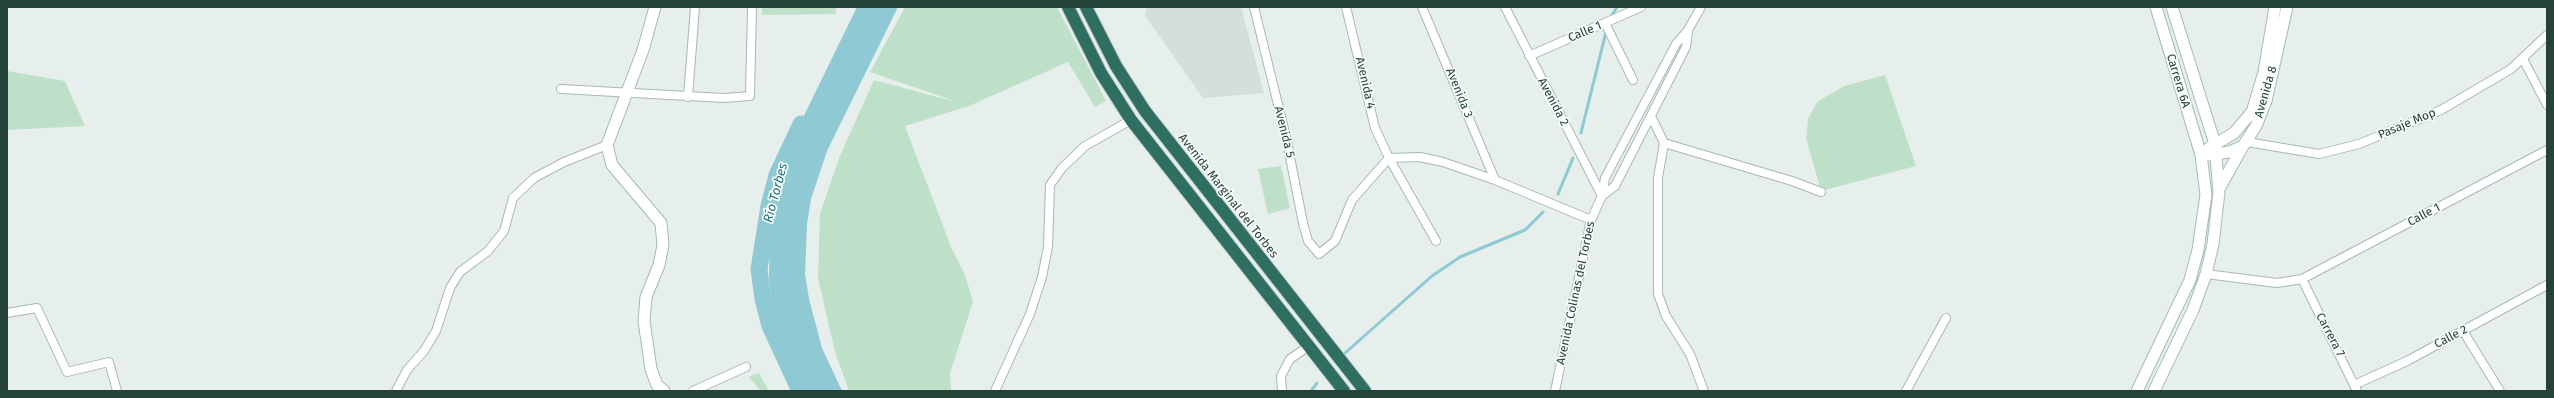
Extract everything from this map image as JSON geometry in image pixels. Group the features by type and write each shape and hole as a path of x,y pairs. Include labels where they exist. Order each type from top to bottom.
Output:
{"highway":[{"path":"1068,7 1101,73 1131,120 1344,391"},
{"name":"Avenida Marginal del Torbes","path":"1086,7 1116,66 1145,111 1365,391"},
{"path":"1308,346 1321,336"}],"street":[{"path":"655,7 643,50 607,145 612,165 661,223 663,245 659,265 646,297 644,322 651,369 658,385 664,391"},
{"path":"688,97 695,7"},
{"path":"561,89 688,97 724,98 750,96 752,7"},
{"name":"Avenida 5","path":"1254,7 1286,137 1303,223 1308,241 1319,254 1335,241 1352,200 1389,158"},
{"name":"Avenida 4","path":"1346,7 1375,128 1389,158 1436,241"},
{"name":"Avenida 3","path":"1422,7 1495,180"},
{"name":"Avenida 2","path":"1505,7 1602,196"},
{"name":"Calle 1","path":"1529,56 1641,7"},
{"name":"Avenida Colinas del Torbes","path":"1555,391 1591,220 1602,196 1605,178 1676,44 1688,30 1701,7"},
{"name":"Carrera 6A","path":"2137,391 2176,313 2190,280 2198,250 2206,195 2201,155 2156,7"},
{"name":"Carrera 6A","path":"2172,7 2215,144 2219,188"},
{"name":"Avenida 8","path":"2201,155 2215,144 2234,133 2252,112 2264,72 2276,7"},
{"name":"Avenida 8","path":"2219,188 2262,114 2287,7"},
{"path":"1605,23 1633,80"},
{"name":"Avenida Colinas del Torbes","path":"1602,196 1615,186 1686,47 1688,30"},
{"name":"Pasaje Mop","path":"2245,144 2319,154 2339,151 2441,110 2523,60 2547,36"},
{"path":"2523,60 2547,105"},
{"path":"1651,116 1664,143 1658,178 1658,294 1666,316 1690,354 1704,391"},
{"path":"995,391 1030,314 1042,276 1048,247 1050,185 1062,168 1085,146 1131,120"},
{"path":"1664,143 1792,181 1821,192"},
{"path":"2201,155 2216,155 2245,144"},
{"path":"396,391 407,370 424,351 436,330 450,288 460,272 488,251 504,231 513,198 534,178 564,162 607,145"},
{"name":"Calle 1","path":"2206,274 2277,284 2302,279 2547,150"},
{"path":"1389,158 1420,157 1443,162 1495,180 1591,220"},
{"path":"2154,391 2193,310 2206,274 2213,244 2219,188"},
{"name":"Carrera 7","path":"2302,279 2355,388"},
{"name":"Calle 2","path":"2355,388 2547,285"},
{"path":"7,313 37,308 67,372 109,362 117,391"},
{"path":"1906,391 1946,318"},
{"path":"2463,331 2500,391"},
{"path":"1282,391 1281,376 1290,359 1308,346"},
{"path":"693,391 746,367"}],"shaded area":[{"path":"1147,7 1241,7 1264,93 1203,98 1145,16"}],"green space":[{"path":"762,7 836,7 836,14 762,15"},
{"path":"905,7 1057,7 1106,101 1095,107 1068,62 969,106 905,126 951,247 965,275 973,302 950,373 951,391 849,391 835,352 818,278 820,214 839,158 874,80 960,103 870,72"},
{"path":"7,71 65,81 85,126 7,130"},
{"path":"1885,75 1916,166 1821,191 1806,138 1808,119 1817,102 1844,86"},
{"path":"1281,166 1290,208 1268,214 1258,169"},
{"path":"759,373 769,391 761,391 749,377"}],"water":[{"path":"857,7 898,7 827,151 811,199 807,224 805,274 809,299 822,348 842,391 802,391 788,361 772,306 769,277 770,219 775,191 794,136"}],"waterway":[{"path":"1612,15 1617,7"},
{"path":"1581,133 1606,32"},
{"name":"Río Torbes","path":"800,391 770,326 763,299 759,269 769,206 777,175 801,124"},
{"path":"1558,194 1573,158"},
{"path":"1345,353 1432,276 1460,257 1525,230 1543,212"},
{"path":"1311,391 1317,383"}]}
